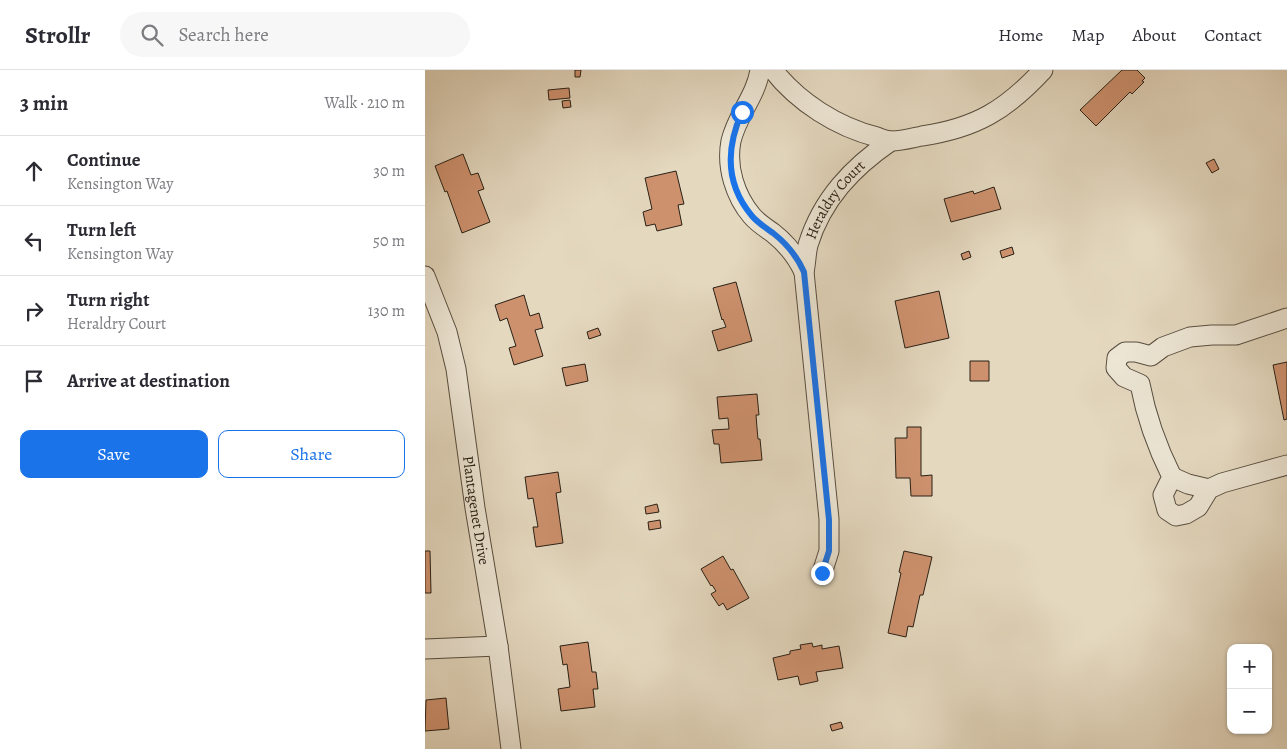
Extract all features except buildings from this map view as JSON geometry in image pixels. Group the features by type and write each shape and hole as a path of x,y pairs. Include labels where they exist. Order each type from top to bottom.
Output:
{"street":[{"path":"760,70 755,88 742,112 731,142 730,162 734,184 752,216 782,241 797,257 804,272"},
{"path":"773,70 792,91 826,116 864,134 891,141 952,131 977,122 994,113 1024,90 1043,70"},
{"name":"Heraldry Court","path":"822,573 829,551 829,520 804,272 808,246 816,226 842,182 867,157 891,141"},
{"name":"Plantagenet Drive","path":"425,276 447,332 456,369 475,508 498,646 511,749"},
{"path":"1287,318 1236,335 1190,337 1163,347 1151,356 1140,384 1153,431 1172,477 1188,484 1209,489 1287,465"},
{"path":"1140,384 1124,377 1116,368 1117,358 1125,352 1136,352 1151,356"},
{"path":"1172,477 1163,495 1167,510 1176,516 1186,514 1198,507 1209,489"},
{"path":"425,649 498,646"}],"route":[{"path":"742,112 731,142 730,162 734,184 752,216 782,241 797,257 804,272 829,520 829,551 822,573"}]}
